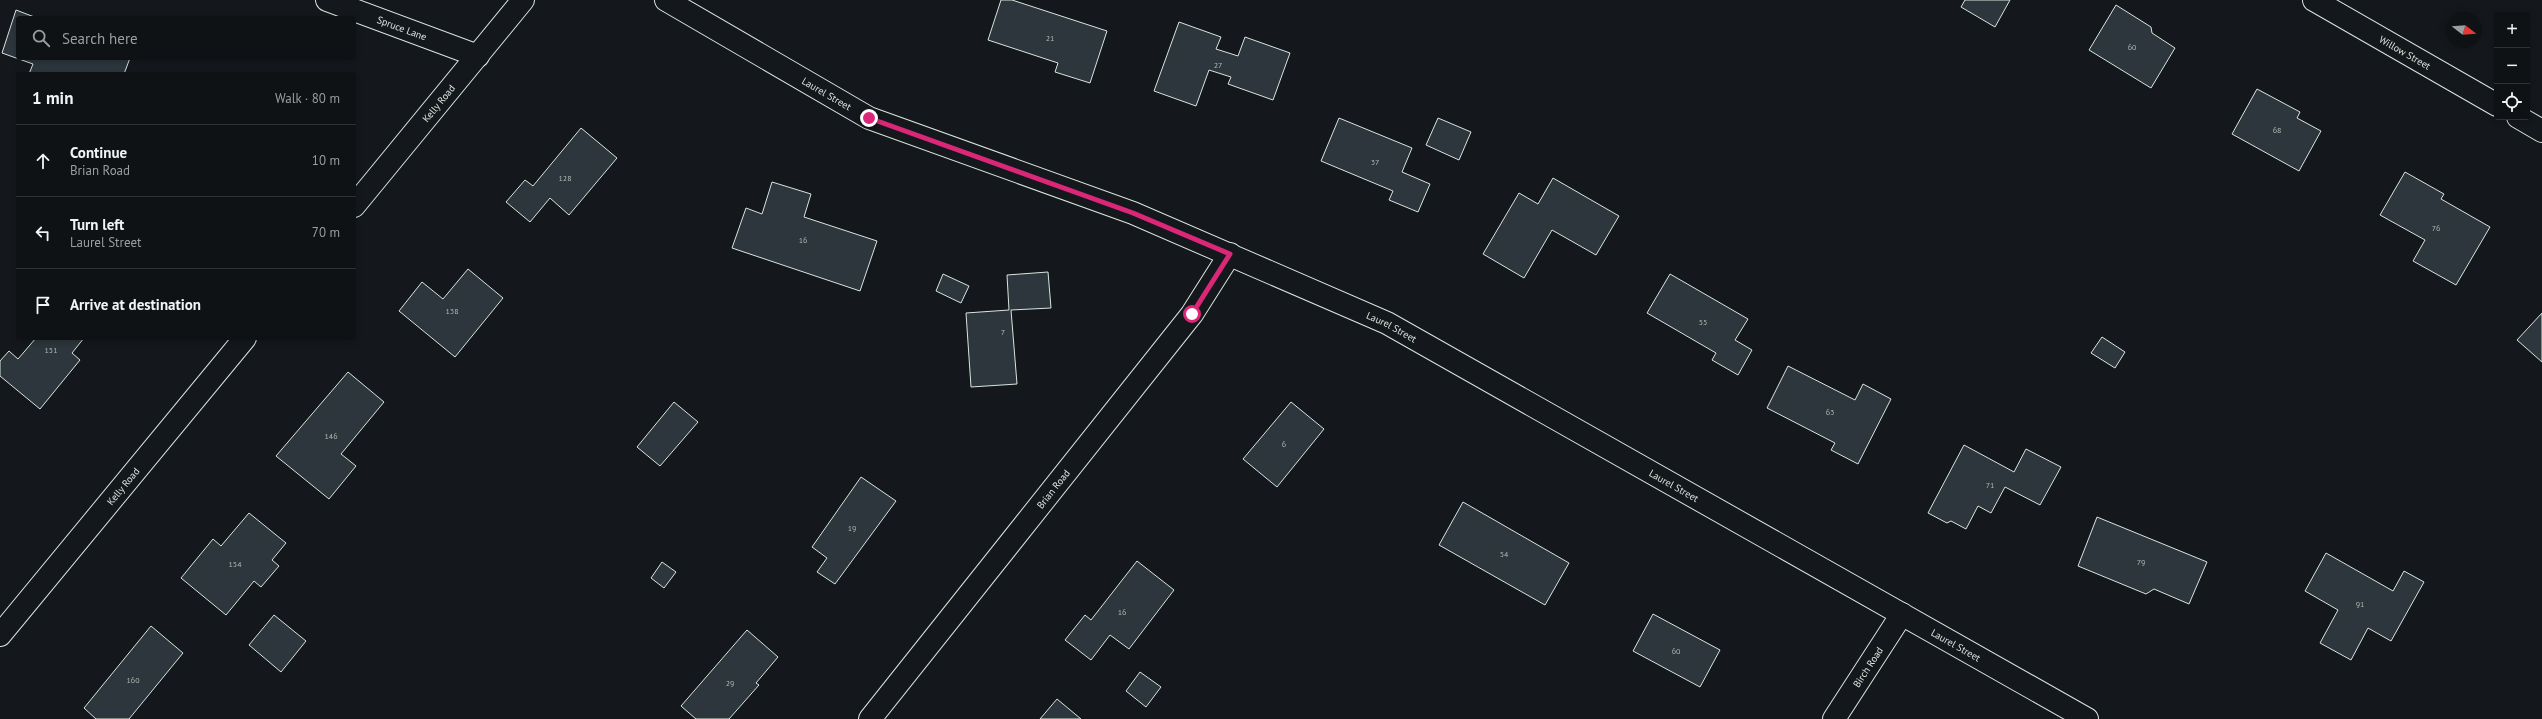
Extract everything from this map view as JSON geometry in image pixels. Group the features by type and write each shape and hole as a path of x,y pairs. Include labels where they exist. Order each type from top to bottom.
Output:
{"street":[{"name":"Spruce Lane","path":"327,0 478,56"},
{"name":"Kelly Road","path":"356,204 523,0"},
{"name":"Laurel Street","path":"666,0 869,118 1133,213 1387,323 2087,719"},
{"name":"Willow Street","path":"2314,0 2494,103"},
{"path":"2523,120 2542,131"},
{"name":"Brian Road","path":"870,719 1192,314 1230,254"},
{"name":"Kelly Road","path":"0,635 243,340"},
{"name":"Birch Road","path":"1834,719 1902,614"}],"building":[{"path":"1001,0 1012,0 1107,31 1090,83 1055,72 1058,63 988,40"},
{"path":"1965,0 2010,0 1995,27 1961,7"},
{"path":"2116,5 2151,27 2152,33 2175,48 2151,88 2089,50"},
{"path":"16,10 32,16 16,16 16,58 2,53"},
{"path":"1179,22 1221,37 1216,49 1238,56 1245,37 1290,53 1273,100 1228,84 1231,77 1209,70 1196,106 1154,91"},
{"path":"22,60 129,60 125,72 30,72 33,64"},
{"path":"2257,89 2300,112 2297,118 2321,131 2299,171 2232,134"},
{"path":"1339,118 1412,148 1402,172 1430,184 1418,212 1389,200 1393,191 1321,161"},
{"path":"1438,118 1471,132 1459,160 1426,145"},
{"path":"581,128 617,158 569,215 550,198 530,222 506,202 525,180 533,186"},
{"path":"2405,172 2444,194 2441,199 2490,227 2456,285 2413,261 2425,240 2380,215"},
{"path":"1553,178 1619,216 1596,255 1552,230 1524,278 1483,254 1519,193 1538,204"},
{"path":"772,182 811,194 804,217 877,241 860,291 732,248 746,208 762,214"},
{"path":"468,269 503,298 455,357 399,311 422,282 443,299"},
{"path":"1048,272 1051,308 1011,310 1017,384 971,387 966,313 1009,310 1007,275"},
{"path":"943,274 969,286 961,303 936,291"},
{"path":"1670,274 1748,319 1735,340 1752,350 1738,375 1712,360 1716,353 1647,313"},
{"path":"2542,313 2542,362 2517,340"},
{"path":"2102,337 2125,352 2115,368 2091,353"},
{"path":"34,340 82,340 72,353 80,360 40,409 0,376 0,361 9,351 18,359"},
{"path":"1788,366 1855,400 1863,384 1891,399 1858,464 1831,450 1835,443 1767,408"},
{"path":"348,372 384,402 341,454 356,466 329,499 276,456"},
{"path":"674,402 698,422 660,466 637,447"},
{"path":"1291,402 1324,429 1277,487 1243,459"},
{"path":"1964,445 2014,472 2026,449 2061,467 2040,505 2005,487 1991,513 1978,506 1966,529 1951,521 1947,523 1928,513"},
{"path":"861,477 896,501 835,584 817,572 827,558 812,547"},
{"path":"1463,502 1569,563 1545,605 1439,545"},
{"path":"249,513 286,543 272,560 279,566 261,587 254,581 226,615 181,578 213,539 221,546"},
{"path":"2097,517 2207,562 2189,604 2154,589 2146,594 2078,566"},
{"path":"2326,553 2393,591 2404,571 2424,582 2391,641 2368,628 2351,660 2320,643 2338,610 2305,591"},
{"path":"1137,561 1174,590 1129,649 1110,635 1091,660 1065,640 1085,615 1091,620"},
{"path":"662,562 676,572 664,588 651,578"},
{"path":"1653,614 1720,650 1700,687 1633,651"},
{"path":"274,615 306,641 281,672 249,645"},
{"path":"151,626 183,653 129,719 96,719 84,708"},
{"path":"747,630 778,657 756,683 759,685 729,719 696,719 681,706"},
{"path":"1140,672 1161,687 1146,707 1126,691"},
{"path":"1057,699 1081,719 1040,719"}],"route":[{"path":"869,118 1133,213 1230,254 1192,314"}]}
